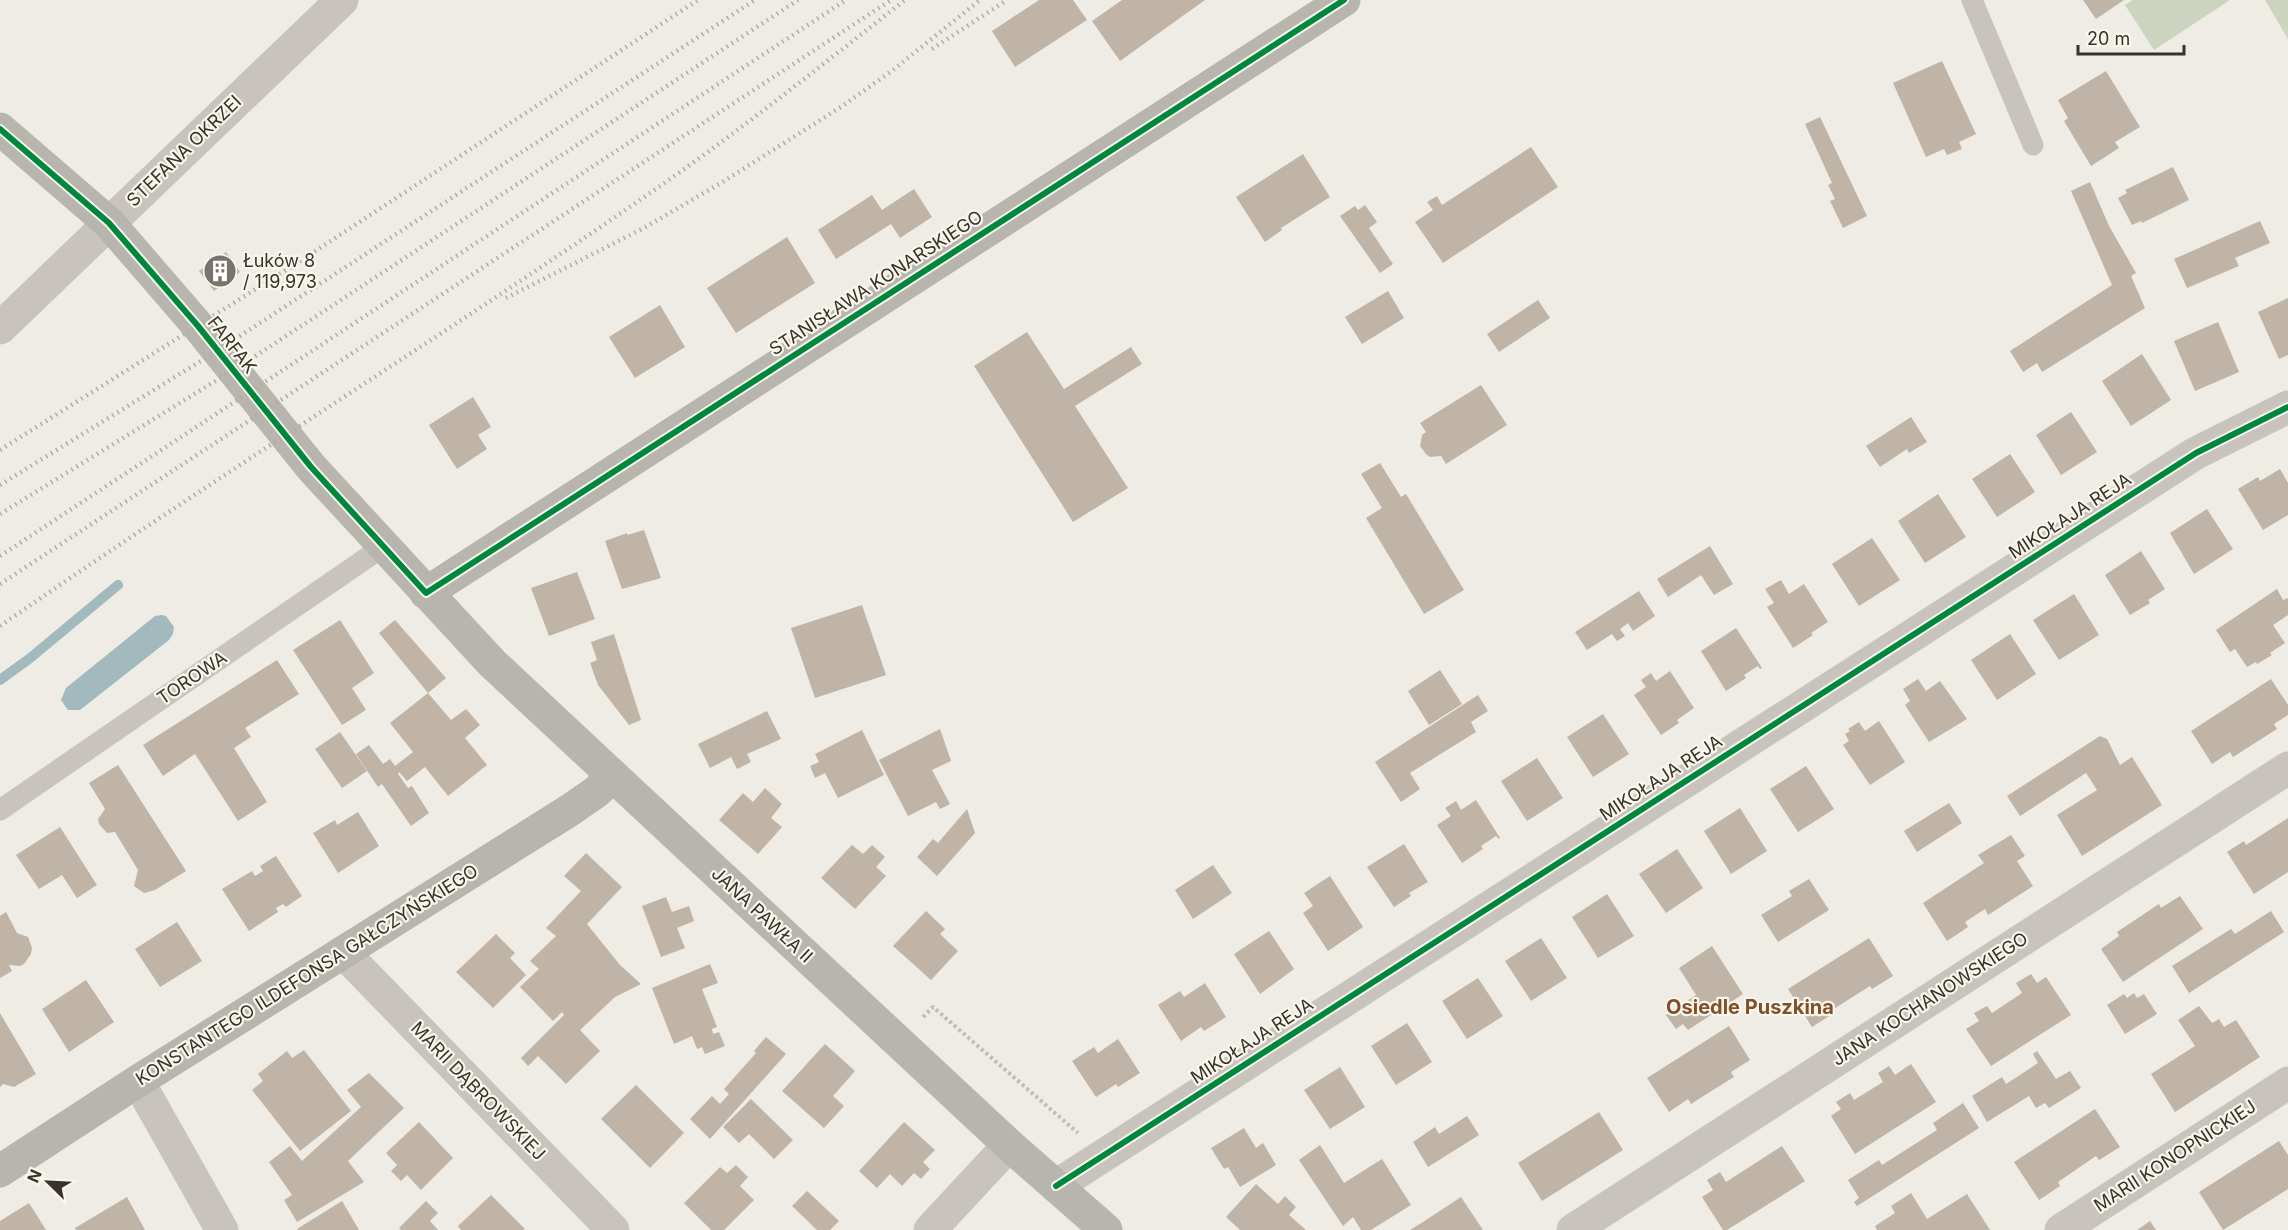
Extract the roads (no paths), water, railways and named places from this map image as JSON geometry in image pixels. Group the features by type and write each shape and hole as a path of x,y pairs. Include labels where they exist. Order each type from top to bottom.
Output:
{"street":[{"name":"STEFANA OKRZEI","path":"0,328 342,0"},
{"name":"STANISŁAWA KONARSKIEGO","path":"426,593 1344,0"},
{"name":"FARFAK","path":"0,129 109,223 198,326 311,467 426,593"},
{"name":"MIKOŁAJA REJA","path":"1056,1186 2196,453 2288,407"},
{"name":"JANA PAWŁA II","path":"426,593 492,663 1009,1145 1106,1230"},
{"name":"JANA KOCHANOWSKIEGO","path":"1573,1230 2288,768"},
{"name":"KONSTANTEGO ILDEFONSA GAŁCZYŃSKIEGO","path":"0,1171 138,1081 570,810 596,792 613,776"},
{"name":"MARII DĄBROWSKIEJ","path":"343,952 613,1230"},
{"path":"138,1081 222,1230"},
{"name":"MARII KONOPNICKIEJ","path":"2061,1230 2288,1083"},
{"path":"930,1230 1009,1145"}],"lane":[{"path":"1972,0 2032,145"},
{"name":"TOROWA","path":"0,810 384,546"}],"water":[{"path":"155,616 166,616 174,627 169,640 80,710 68,710 61,700 66,688"}],"waterway":[{"path":"0,680 29,659 118,585"}],"railway":[{"path":"0,450 294,265 698,0"},
{"path":"0,485 217,351 755,0"},
{"path":"0,514 251,359 798,0"},
{"path":"0,556 846,0"},
{"path":"0,584 891,0"},
{"path":"0,626 159,518 640,200 741,127 905,0"},
{"path":"506,298 642,229 721,183 844,105 893,70 980,0"},
{"path":"932,49 1007,0"}],"place":[{"name":"Łuków 8 / 119,973","path":"220,271"}],"district":[{"name":"Osiedle Puszkina","path":"1750,1007"}]}
